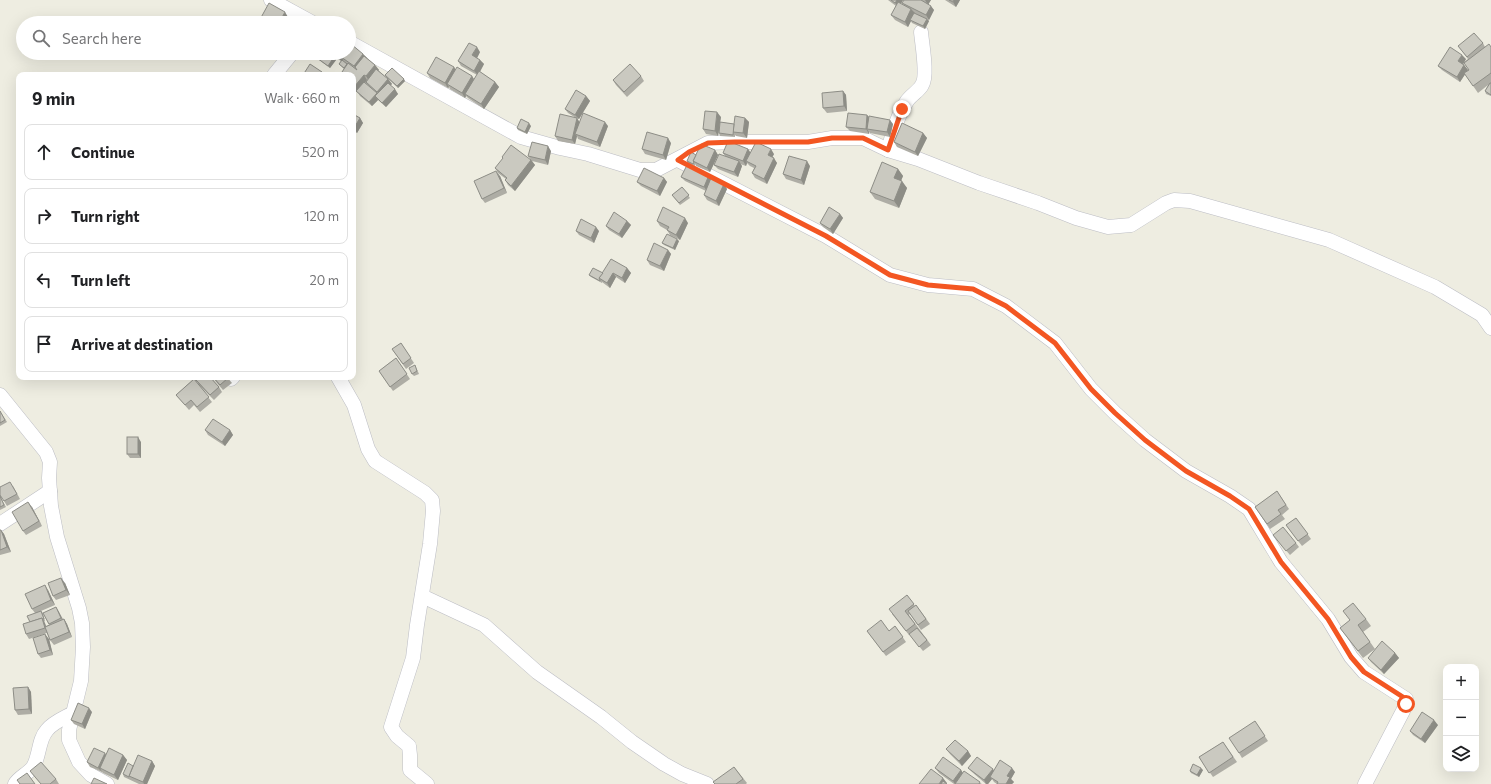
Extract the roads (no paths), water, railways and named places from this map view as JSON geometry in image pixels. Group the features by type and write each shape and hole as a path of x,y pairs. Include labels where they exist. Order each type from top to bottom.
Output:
{"street":[{"path":"271,0 299,16"},
{"path":"888,150 902,109 908,99 922,85 924,78 921,32"},
{"path":"356,46 521,137 588,154 640,170 656,170 678,160 689,152 708,143 808,142 832,138 863,138 888,150 918,159 1076,218 1108,227 1131,225 1166,203 1174,200 1190,201 1330,240 1435,287 1482,315 1491,328"},
{"path":"276,72 286,60"},
{"path":"678,160 826,236 890,275 928,285 973,289 1006,306 1055,343 1091,389 1145,440 1186,471 1230,496 1249,509 1281,562 1328,619 1351,657 1364,672 1406,699 1404,710 1366,784"},
{"path":"340,380 354,405 368,449 375,461 425,493 432,500 433,511 430,544 416,625 413,658 391,727 396,736 409,746 410,770 427,784"},
{"path":"0,395 46,452 50,462 49,478 51,506 57,537 82,622 83,647 81,681 68,740 79,762 91,775 107,784"},
{"path":"0,524 50,491"},
{"path":"422,596 484,625 537,672 664,764 682,774 707,784"},
{"path":"14,784 18,779 32,769 38,757 46,730 73,713"}]}
